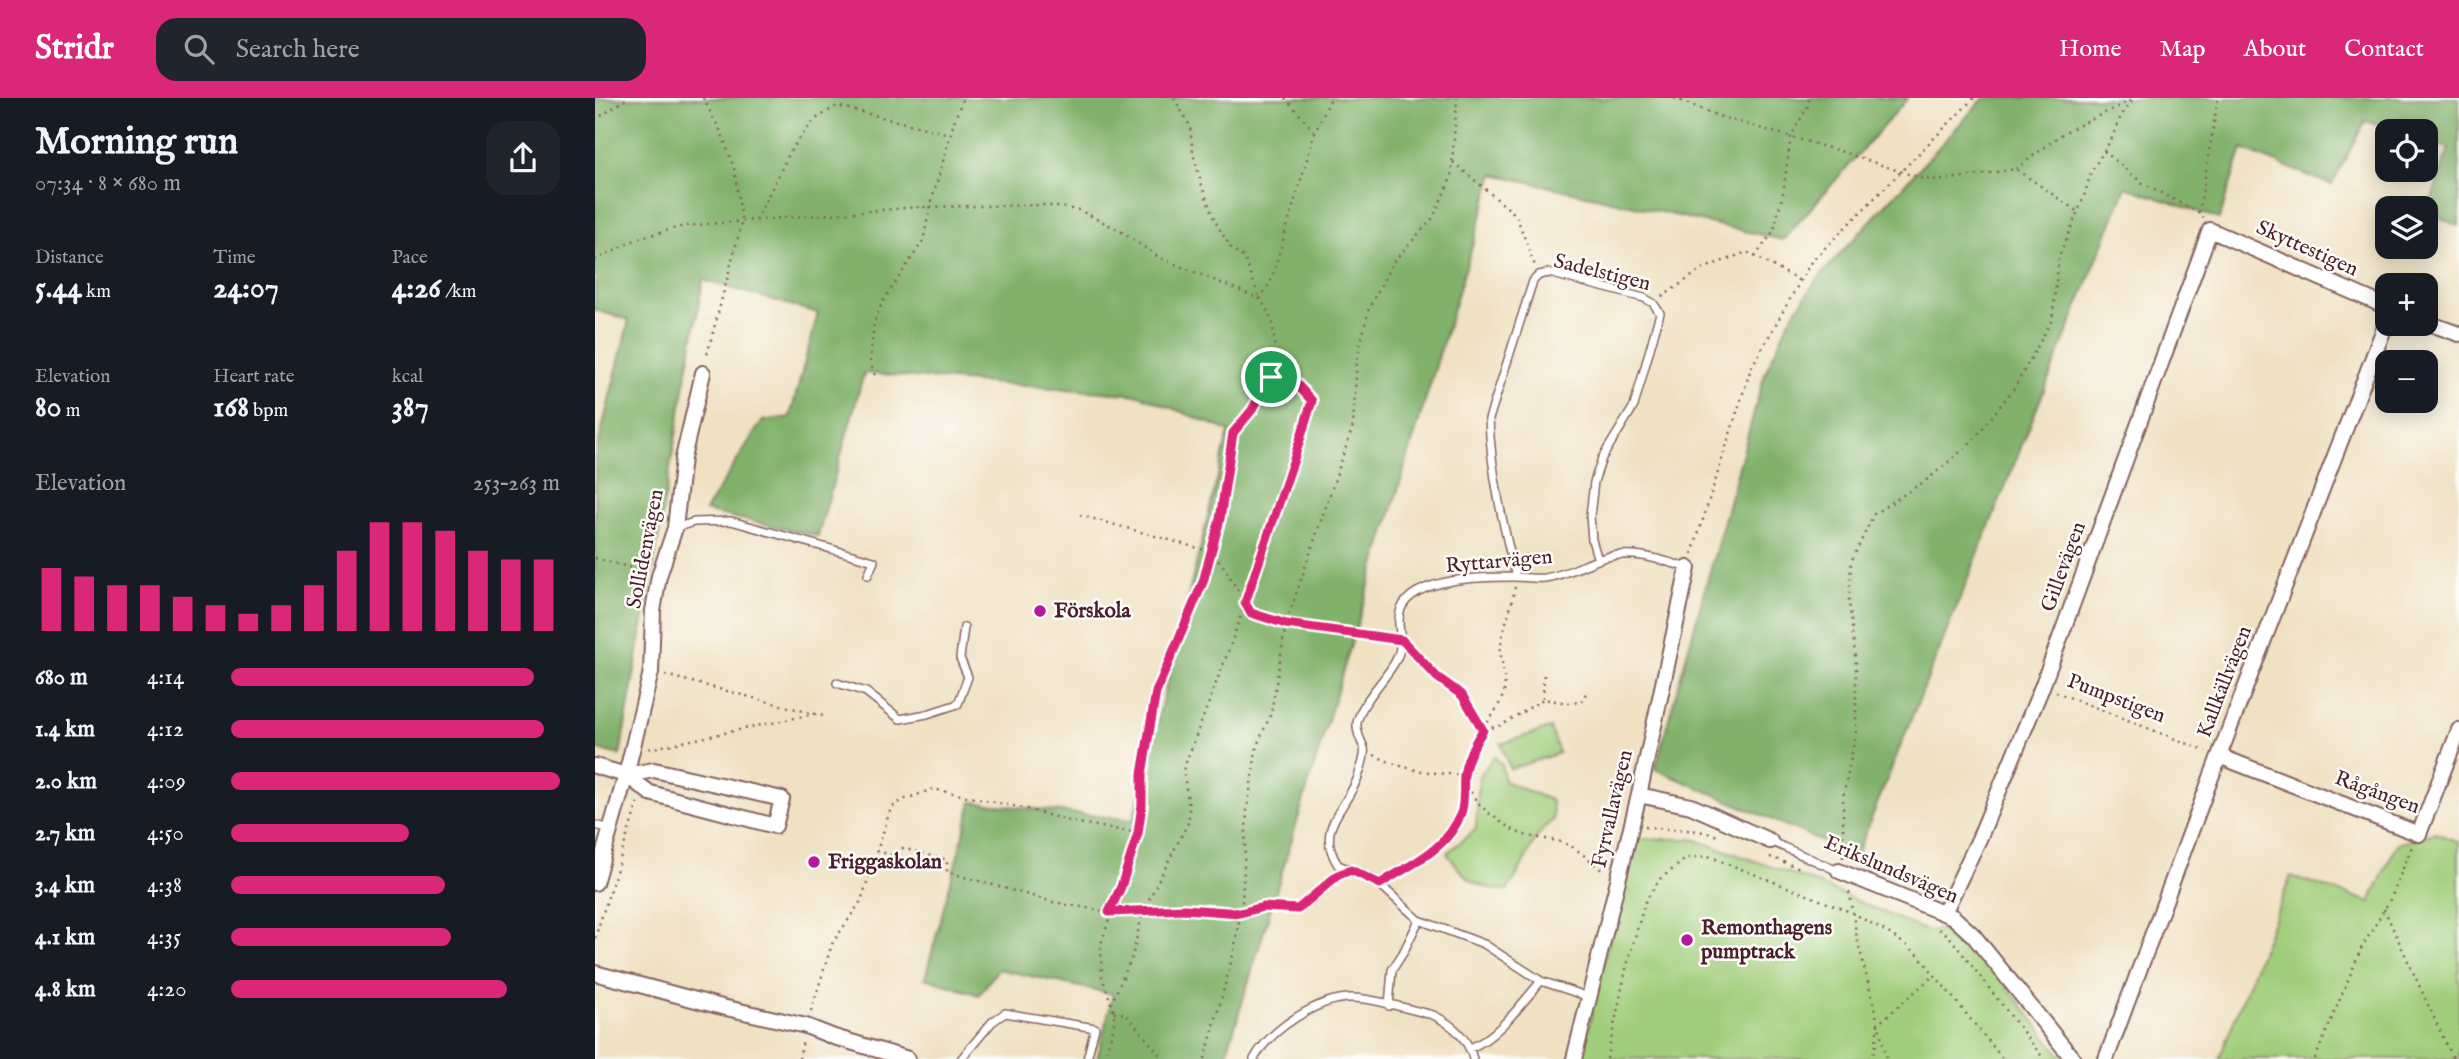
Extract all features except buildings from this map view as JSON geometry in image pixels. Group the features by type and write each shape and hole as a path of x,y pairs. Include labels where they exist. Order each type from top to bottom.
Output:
{"street":[{"name":"Skyttestigen","path":"2210,230 2375,302"},
{"name":"Gillevägen","path":"1944,919 2042,687 2210,230"},
{"path":"2438,327 2459,334"},
{"name":"Kallkällvägen","path":"2106,1059 2219,756 2381,336"},
{"name":"Sollidenvägen","path":"595,883 626,775 651,672 653,611 659,576 675,528 683,458 703,373"},
{"name":"Fyrvallavägen","path":"1574,1059 1639,795 1688,568"},
{"name":"Rågången","path":"2219,756 2419,834 2459,730"},
{"path":"595,766 626,775 650,793 775,826 782,799 654,770 626,775"},
{"name":"Erikslundsvägen","path":"1639,795 1691,806 1767,847"},
{"name":"Erikslundsvägen","path":"1841,872 1973,935 2073,1059"},
{"path":"595,973 806,1026 908,1059"}],"lane":[{"name":"Sadelstigen","path":"1516,577 1501,518 1489,419 1533,281 1539,275 1549,273 1644,298 1653,303 1660,313 1634,406 1602,458 1594,482 1590,516 1592,540 1598,560"},
{"path":"675,528 694,522 731,522 874,561 868,575"},
{"name":"Ryttarvägen","path":"1589,997 1541,981 1484,944 1419,920 1380,884 1338,865 1333,857 1329,835 1331,825 1359,777 1365,751 1358,737 1357,722 1370,698 1391,671 1402,640 1399,622 1402,608 1412,595 1455,580 1516,577 1535,579 1555,576 1614,555 1629,554 1688,568"},
{"path":"837,683 866,692 900,719 958,704 968,677 960,658 964,627"},
{"path":"595,825 611,830"},
{"name":"Erikslundsvägen","path":"1767,847 1841,872"},
{"path":"1305,904 1338,875 1351,870"},
{"path":"1389,1006 1392,971 1419,920"},
{"path":"1470,1048 1479,1045 1511,1016 1541,981"},
{"path":"1254,1059 1273,1034 1293,1020 1334,1000 1352,998 1433,1015 1462,1036 1473,1059"},
{"path":"961,1059 992,1022 1005,1013 1095,1028 1087,1059"}],"path":[{"path":"595,120 627,98"},
{"path":"703,98 722,134 734,168 742,222 703,373"},
{"path":"875,375 870,362 874,322 883,301 923,241 950,134 963,98"},
{"path":"1104,1059 1114,1026 1114,1012 1102,976 1101,944 1109,912 1121,887 1138,833 1142,774 1156,692 1203,582 1212,552 1220,519 1233,433 1252,410 1271,377 1275,353 1273,324 1268,310 1260,299 1244,258 1230,247 1214,219 1193,153 1189,125 1174,98"},
{"path":"1286,98 1315,132"},
{"path":"1260,299 1271,281 1315,132 1331,98"},
{"path":"1205,1059 1234,951 1240,913 1247,810 1257,745 1271,714 1286,624 1353,426 1357,359 1369,308 1393,262 1433,218 1451,178 1457,98"},
{"path":"1674,98 1719,116 1855,155 1899,172 1923,179 1943,180 2016,169 2063,133 2135,98"},
{"path":"1755,257 1774,230 1783,193 1791,136 1808,106 1809,98"},
{"path":"1688,568 1751,368 1811,262 1974,98"},
{"path":"1841,872 1843,797 1856,733 1856,664 1849,600 1851,562 1874,514 1928,479 1972,442 2015,387 2052,320 2059,256 2091,172 2121,116 2135,98"},
{"path":"2199,213 2218,98"},
{"path":"756,220 791,150 814,120 837,106 950,134"},
{"path":"2104,151 2141,182 2199,213 2210,230"},
{"path":"1452,161 1516,215 1539,275"},
{"path":"2016,169 2078,212"},
{"path":"595,260 639,239 684,226 930,206 1045,205 1079,210 1119,230 1160,257 1260,299"},
{"path":"1653,303 1702,269 1747,252 1800,281"},
{"path":"1111,1004 1132,957 1143,911 1189,821 1182,770 1211,700 1312,401 1295,382 1271,377"},
{"path":"1080,515 1212,552 1251,613 1286,624 1402,640 1437,677 1462,695 1483,730"},
{"path":"595,558 659,576"},
{"path":"1380,884 1446,840 1462,812 1464,775 1470,750 1498,706 1504,691 1501,645 1516,577"},
{"path":"1543,699 1544,670"},
{"path":"651,672 827,717"},
{"name":"Pumpstigen","path":"2042,687 2219,756"},
{"path":"1483,730 1502,725 1543,699 1568,704 1581,702 1587,693"},
{"path":"632,752 814,714"},
{"path":"1365,751 1395,765 1422,772 1464,775"},
{"path":"1464,775 1480,805 1513,830 1574,848 1607,874"},
{"path":"799,1059 806,1026 832,944 861,901 891,808 903,800 933,789 1073,822 1138,833"},
{"path":"595,938 638,802"},
{"path":"1631,825 1699,831 1728,840"},
{"path":"2315,1059 2357,958 2391,898 2419,834"},
{"path":"1767,847 1800,868"},
{"path":"877,851 892,855 902,848 947,860 947,872 1053,902 1109,912 1185,909 1240,913 1263,907 1298,909 1305,904"},
{"path":"1607,1059 1627,965 1645,902 1660,879 1687,858 1708,856 1853,914 1916,951 2003,1059"},
{"path":"1860,893 1848,887 1887,1059"},
{"path":"2383,909 2452,1059 2459,1051"},
{"path":"1944,919 1948,935 2044,1059"},
{"path":"1869,1059 1875,1050 1878,1024 1934,975"},
{"path":"1114,1012 1126,1014 1163,1059"}],"green space":[{"path":"595,98 1908,98 1783,240 1494,174 1225,1059 1097,1059 1113,994 998,969 979,995 925,978 972,802 1133,820 1229,431 1140,395 864,373 818,536 705,511 762,421 790,417 818,313 703,280 620,755 595,749 595,457 629,320 595,310"},
{"path":"1984,98 2459,98 2459,226 2438,217 2438,196 2433,196 2449,148 2438,145 2438,119 2375,119 2375,124 2365,121 2332,185 2242,149 2219,219 2126,187 1856,856 1655,769 1765,373 1789,321 1817,279"},
{"path":"1550,728 1559,753 1510,769 1501,744"},
{"path":"1494,757 1502,765 1504,781 1552,801 1553,820 1533,843 1507,890 1478,885 1471,881 1447,853 1476,829 1479,776"},
{"path":"2435,833 2459,842 2459,1059 2219,1059 2291,876 2370,902 2397,844"},
{"path":"1637,839 1693,839 1809,880 1924,930 1964,930 2063,1059 1583,1059 1594,998"}],"place":[{"name":"Förskola","path":"1040,611"},
{"name":"Friggaskolan","path":"814,862"},
{"name":"Remonthagens pumptrack","path":"1687,940"}],"route":[{"path":"1271,377 1295,382 1312,401 1245,603 1251,613 1286,624 1402,640 1437,677 1462,695 1483,730 1470,750 1464,775 1462,812 1446,840 1380,884 1351,870 1338,875 1298,909 1263,907 1240,913 1185,909 1109,912 1121,887 1138,833 1146,739 1156,692 1203,582 1220,519 1233,433 1252,410 1271,377"}]}
